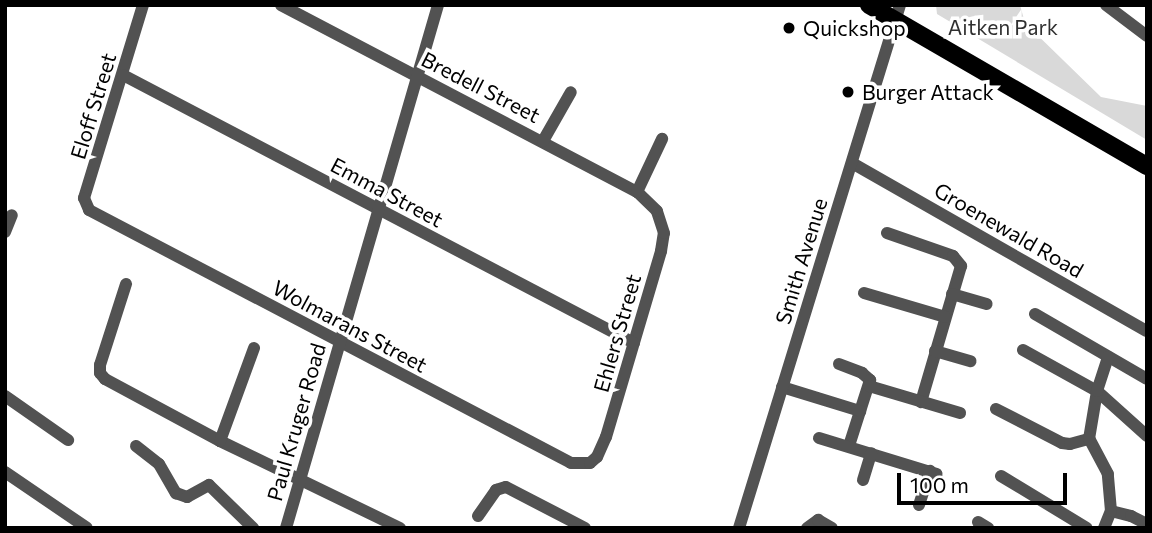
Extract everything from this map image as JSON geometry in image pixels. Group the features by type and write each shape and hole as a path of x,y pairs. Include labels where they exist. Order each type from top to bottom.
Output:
{"main road":[{"path":"869,5 898,12 1147,166"}],"street":[{"name":"Eloff Street","path":"94,214 85,206 84,198 143,5"},
{"name":"Bredell Street","path":"281,5 637,192 657,211"},
{"name":"Paul Kruger Road","path":"286,528 438,5"},
{"path":"1106,5 1147,36"},
{"name":"Smith Avenue","path":"739,528 898,12"},
{"name":"Emma Street","path":"122,75 634,344"},
{"path":"543,141 571,92"},
{"path":"637,192 662,139"},
{"name":"Groenewald Road","path":"852,163 1147,331"},
{"name":"Ehlers Street","path":"590,463 597,457 606,437 664,233 657,211"},
{"name":"Wolmarans Street","path":"94,214 570,463 590,463"},
{"path":"5,232 12,215"},
{"path":"887,233 953,256 959,262 960,272 921,402"},
{"path":"126,284 100,373 113,385 300,481 354,503 400,528"},
{"path":"864,293 945,317"},
{"path":"952,294 987,304"},
{"path":"1035,314 1147,379"},
{"path":"220,441 254,348"},
{"path":"1023,350 1097,391 1147,436"},
{"path":"935,351 971,361"},
{"path":"1104,528 1111,511 1108,474 1089,439 1097,391 1108,357"},
{"path":"839,364 866,376 869,386 849,446"},
{"path":"869,386 960,413"},
{"path":"782,387 860,411"},
{"path":"5,396 68,439"},
{"path":"996,409 1062,443 1070,444 1089,439"},
{"path":"819,438 933,473 919,505"},
{"path":"136,446 159,464 176,493 187,497 209,485 254,528"},
{"path":"863,480 871,453"},
{"path":"6,473 87,528"},
{"path":"1001,476 1087,528"},
{"path":"478,516 496,490 506,487 584,528"},
{"path":"1111,511 1147,524"},
{"path":"807,528 818,520 832,528"}],"green space":[{"name":"Aitken Park","path":"936,5 1020,5 1025,23 1101,97 1147,106 1147,140 937,14"}],"place":[{"name":"Quickshop","path":"789,28"},
{"name":"Burger Attack","path":"848,92"}]}
